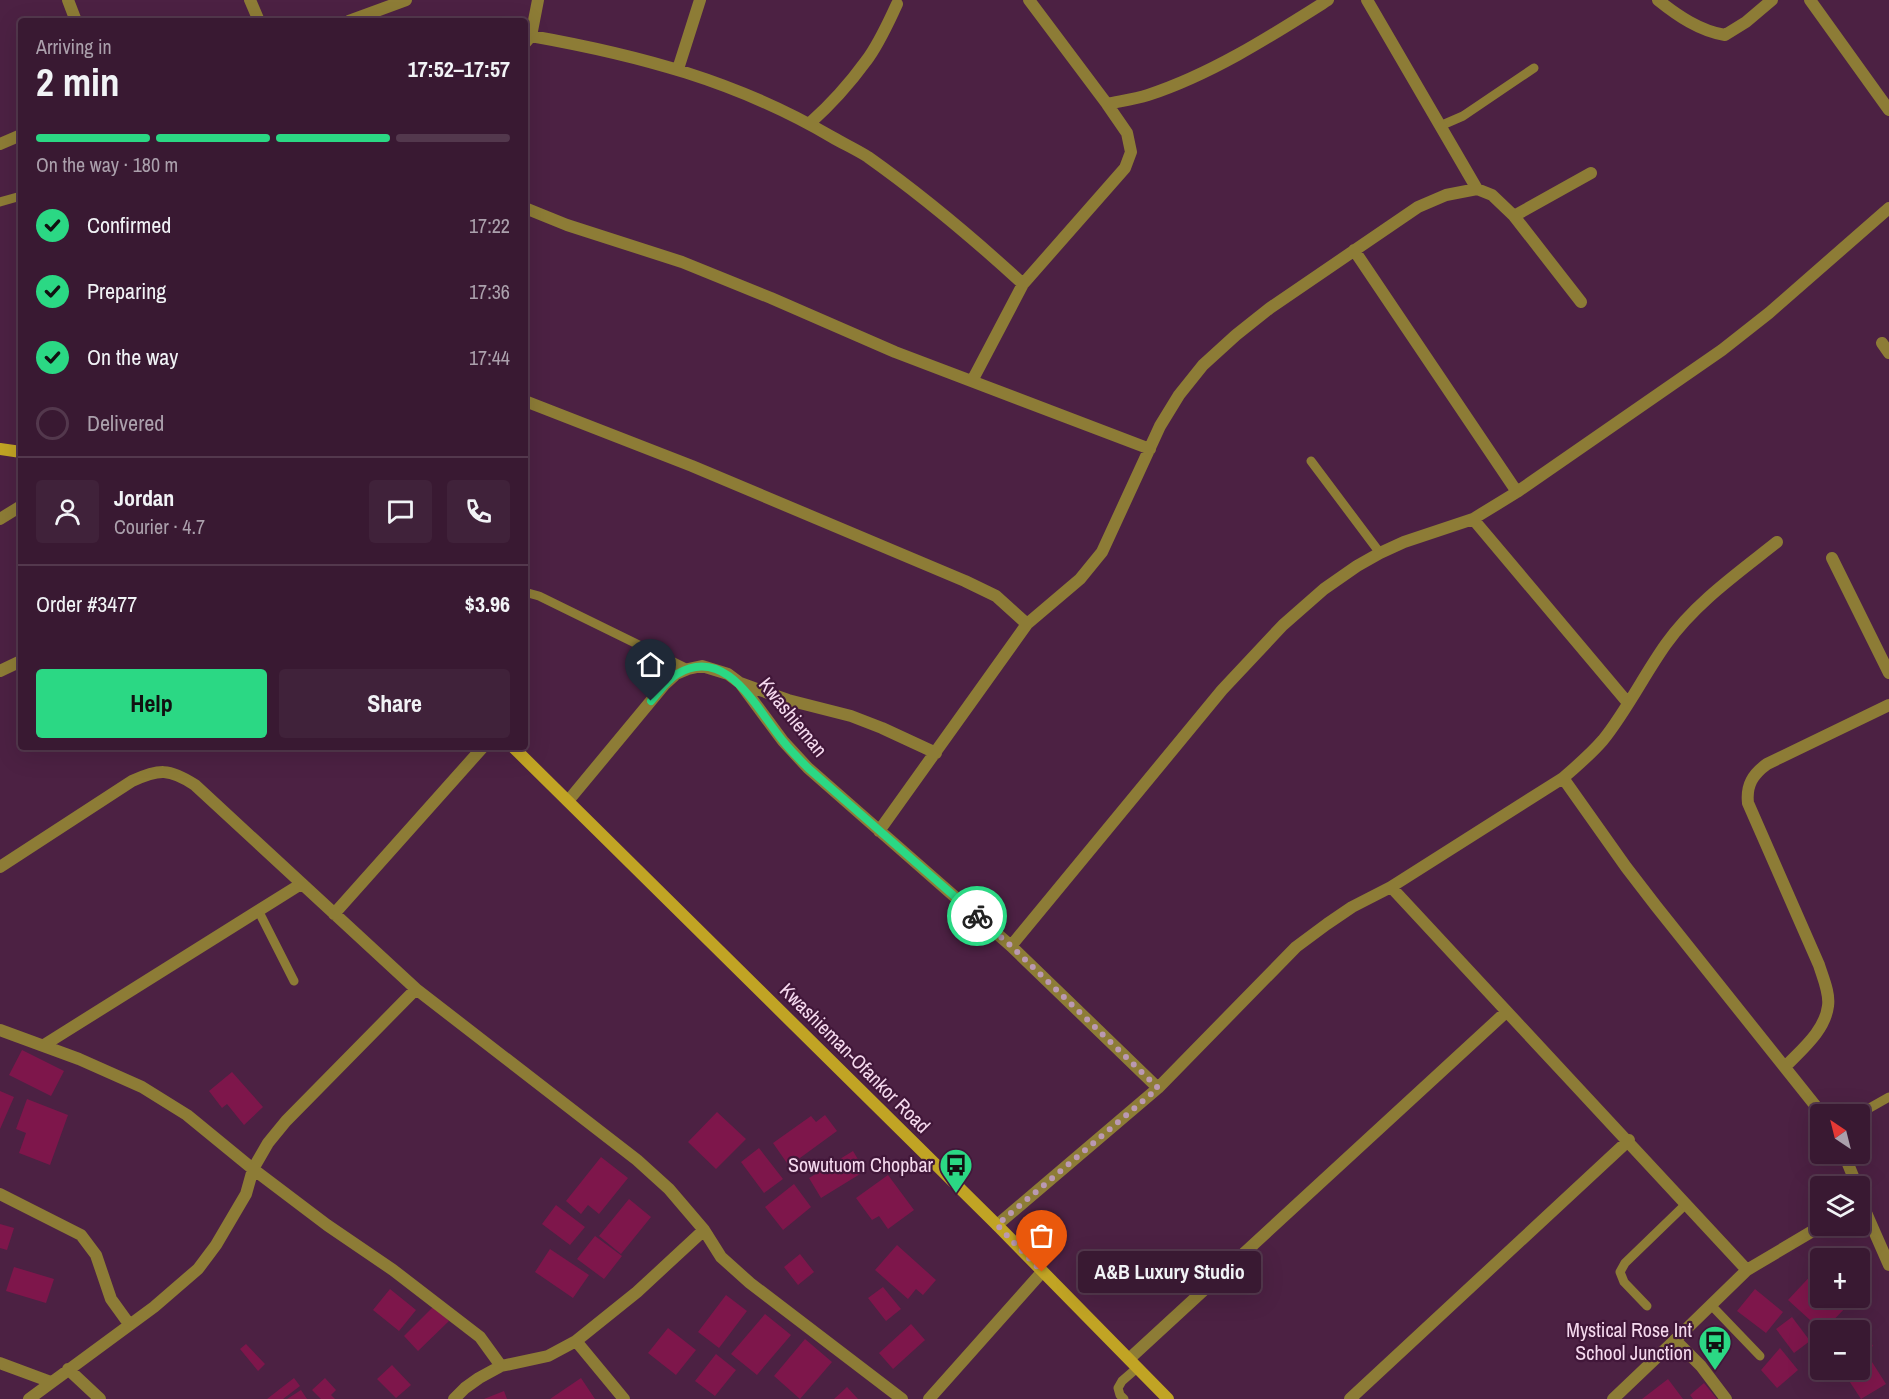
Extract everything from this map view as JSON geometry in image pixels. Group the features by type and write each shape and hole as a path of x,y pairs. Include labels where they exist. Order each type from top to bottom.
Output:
{"main road":[{"path":"0,449 18,452"},
{"name":"Kwashieman-Ofankor Road","path":"516,750 997,1225 1168,1399"}],"street":[{"path":"68,0 75,18"},
{"path":"250,0 258,18"},
{"path":"357,18 406,0"},
{"path":"538,0 528,40 621,53 678,69 733,88 810,123 866,156 961,227 1023,284"},
{"path":"678,69 700,0"},
{"path":"972,381 1023,284 1125,168 1129,160 1130,144 1127,133 1029,0"},
{"path":"1107,104 1146,95 1210,69 1280,31 1329,0"},
{"path":"1367,0 1477,189"},
{"path":"1658,0 1695,26 1725,35 1772,0"},
{"path":"1810,0 1889,110"},
{"path":"810,123 830,106 866,61 897,4"},
{"path":"0,144 18,136"},
{"path":"1514,216 1591,173"},
{"path":"879,831 1027,624 1080,579 1102,552 1160,426 1179,395 1203,365 1270,308 1418,207 1446,195 1477,189 1492,195 1514,216 1581,302"},
{"path":"1011,946 1222,690 1283,625 1324,589 1380,553 1404,542 1473,519 1517,492 1722,351 1889,208"},
{"path":"528,209 567,225 682,262 895,352 1150,449"},
{"path":"1354,250 1517,492"},
{"path":"528,402 692,466 965,580 996,596 1027,624"},
{"path":"0,519 18,508"},
{"path":"1473,519 1628,703"},
{"path":"997,1225 1158,1088 1296,947 1344,913 1391,887 1563,778 1583,762 1603,740 1667,642 1703,602 1777,542"},
{"path":"1832,558 1889,674"},
{"path":"0,671 18,662"},
{"name":"Kwashieman","path":"688,669 702,666 728,674 740,683 783,741 808,768 1011,946 1158,1088"},
{"path":"568,801 665,684 676,674 688,669"},
{"path":"740,683 788,700 850,716 936,753"},
{"path":"1785,1067 1818,1032 1829,1005 1819,965 1748,803 1749,784 1756,772 1767,764 1889,705"},
{"path":"334,914 480,750"},
{"path":"0,867 132,781 152,772 167,772 182,776 195,785 416,989 637,1160 669,1190 704,1230 721,1257 750,1283 902,1399"},
{"path":"1563,778 1650,898 1814,1104"},
{"path":"44,1045 301,884"},
{"path":"1391,887 1748,1270"},
{"path":"28,1399 154,1307 198,1269 216,1245 246,1194 253,1169 267,1143 416,989"},
{"path":"1133,1363 1506,1012"},
{"path":"0,1030 79,1059 151,1093 187,1115 253,1169 327,1225 393,1270 480,1337 501,1366"},
{"path":"1350,1399 1629,1140"},
{"path":"0,1194 81,1235 96,1255 111,1299 129,1324"},
{"path":"1870,1229 1889,1265"},
{"path":"454,1399 479,1378 501,1366 548,1356 576,1341 637,1292 704,1230"},
{"path":"1613,1399 1748,1270 1810,1233"},
{"path":"928,1399 1042,1272"},
{"path":"1675,1340 1701,1366 1726,1399"},
{"path":"576,1341 624,1399"},
{"path":"0,1363 51,1382"},
{"path":"68,1370 100,1399"}],"lane":[{"path":"1440,126 1463,116 1534,68"},
{"path":"0,202 18,197"},
{"path":"1311,461 1380,553"},
{"path":"528,593 539,596 688,669"},
{"path":"258,910 294,981"},
{"path":"1870,1107 1889,1097"},
{"path":"1647,1306 1624,1282 1620,1272 1624,1263 1686,1204"},
{"path":"1711,1305 1760,1356"},
{"path":"1124,1399 1118,1388 1133,1363"}],"building":[{"path":"22,1050 64,1071 51,1096 9,1075"},
{"path":"232,1072 263,1107 244,1125 227,1104 222,1108 209,1091"},
{"path":"0,1091 14,1097 0,1129"},
{"path":"27,1099 68,1115 50,1165 19,1153 26,1133 16,1129"},
{"path":"717,1112 746,1139 716,1169 688,1142"},
{"path":"825,1115 837,1131 789,1166 773,1143 811,1116 816,1122"},
{"path":"759,1148 783,1179 764,1193 741,1162"},
{"path":"853,1151 865,1171 821,1198 809,1178"},
{"path":"601,1157 628,1178 599,1214 588,1205 581,1214 566,1201"},
{"path":"888,1175 914,1210 888,1229 879,1216 872,1220 856,1198"},
{"path":"794,1184 811,1207 783,1230 765,1207"},
{"path":"629,1199 651,1217 621,1254 599,1236"},
{"path":"556,1205 585,1227 570,1245 542,1224"},
{"path":"0,1224 14,1228 7,1250 0,1248"},
{"path":"595,1236 622,1256 604,1279 577,1259"},
{"path":"897,1245 936,1280 923,1295 916,1289 908,1299 875,1270"},
{"path":"550,1249 589,1275 573,1298 535,1272"},
{"path":"800,1254 814,1272 798,1285 784,1267"},
{"path":"14,1267 54,1279 46,1303 6,1291"},
{"path":"1810,1276 1810,1308 1845,1308 1834,1320 1810,1320 1788,1300"},
{"path":"883,1287 901,1309 886,1321 868,1298"},
{"path":"390,1289 416,1310 399,1331 373,1310"},
{"path":"1755,1289 1783,1312 1766,1333 1737,1311"},
{"path":"726,1295 747,1311 719,1348 698,1332"},
{"path":"434,1306 449,1321 418,1351 404,1336"},
{"path":"765,1314 791,1335 757,1375 731,1354"},
{"path":"1792,1317 1810,1341 1794,1353 1776,1329"},
{"path":"911,1324 925,1340 893,1369 879,1353"},
{"path":"668,1328 696,1350 676,1375 648,1353"},
{"path":"805,1339 832,1362 800,1399 774,1376"},
{"path":"246,1344 265,1364 258,1371 240,1349"},
{"path":"1780,1348 1798,1370 1777,1388 1761,1370"},
{"path":"716,1354 736,1370 715,1396 695,1381"},
{"path":"1870,1359 1886,1384 1861,1399 1849,1380 1870,1380"},
{"path":"392,1365 411,1385 396,1398 377,1379"},
{"path":"294,1378 300,1386 283,1399 267,1399"},
{"path":"325,1378 336,1390 331,1395 335,1399 321,1399 312,1390"},
{"path":"581,1378 595,1399 550,1399"},
{"path":"1668,1379 1683,1399 1642,1399"},
{"path":"1704,1383 1717,1399 1693,1399 1690,1395"},
{"path":"847,1387 858,1399 834,1399"},
{"path":"301,1390 307,1399 287,1399"},
{"path":"504,1391 507,1399 484,1399"}],"way so far":[{"path":"977,916 1158,1088 997,1225 1042,1272"}],"place":[{"name":"Sowutuom Chopbar","path":"956,1194"},
{"name":"A&B Luxury Studio","path":"1042,1272"},
{"name":"Mystical Rose Int School Junction","path":"1715,1371"}],"route":[{"path":"651,701 676,674 688,669 702,666 728,674 740,683 783,741 808,768 977,916"}]}
